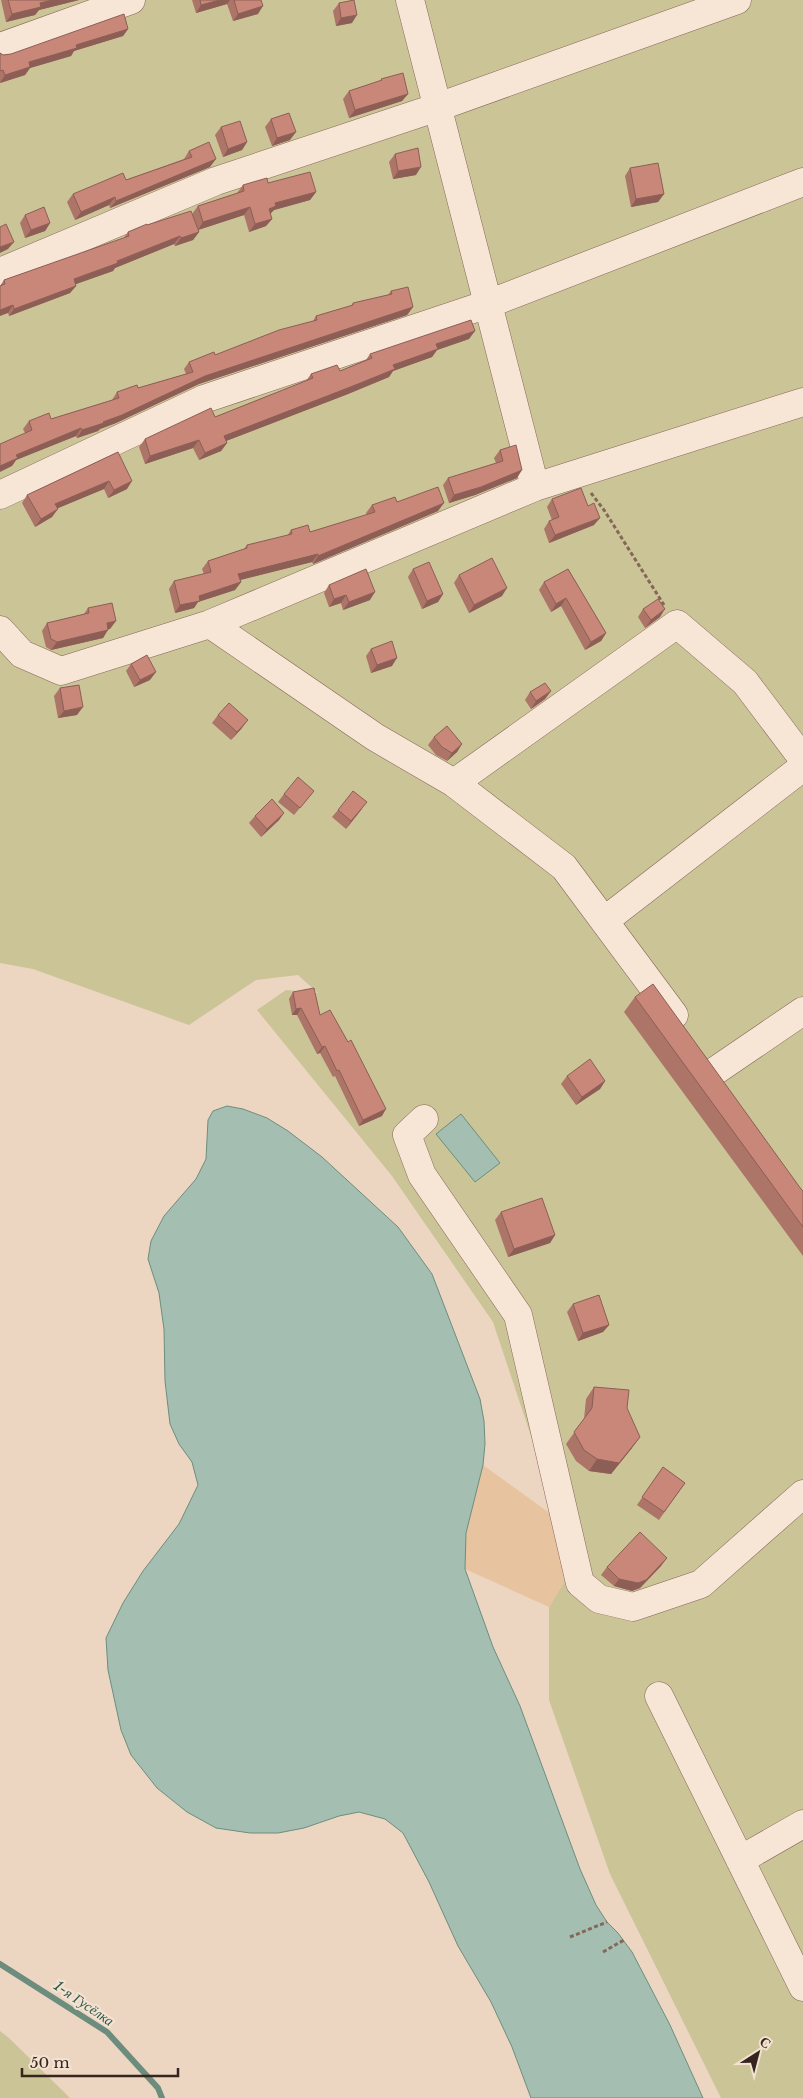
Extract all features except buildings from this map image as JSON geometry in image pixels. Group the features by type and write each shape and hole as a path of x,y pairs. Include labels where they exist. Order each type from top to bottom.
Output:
{"lane":[{"path":"0,47 130,0"},
{"path":"410,0 535,487"},
{"path":"0,272 216,181 438,107 737,0"},
{"path":"0,495 204,399 488,304 803,182"},
{"path":"0,630 22,654 61,671 210,624 535,487 803,402"},
{"path":"210,624 375,737 454,783 564,866 686,1032"},
{"path":"454,783 677,624 745,682 803,759"},
{"path":"604,921 803,767"},
{"path":"731,1094 709,1063 803,1010"},
{"path":"424,1119 407,1135 422,1175 518,1315 580,1584 599,1599 633,1607 701,1584 803,1494"},
{"path":"659,1696 803,1987"},
{"path":"740,1860 803,1824"}],"path":[{"path":"576,474 604,510 677,624"},
{"path":"570,1937 607,1922"},
{"path":"603,1952 624,1940"}],"shaded area":[{"path":"0,0 803,0 803,2098 721,2098 610,1874 549,1700 549,1607 564,1582 559,1520 493,1322 392,1176 257,1010 286,990 318,993 298,975 256,980 189,1025 33,969 0,963"},
{"path":"227,1106 243,1109 267,1118 288,1131 322,1157 398,1227 432,1274 480,1399 484,1421 485,1444 483,1465 466,1533 465,1569 493,1647 520,1706 580,1869 596,1905 607,1922 632,1952 670,2025 703,2098 531,2098 512,2047 491,2002 458,1946 429,1882 403,1833 385,1819 359,1812 339,1816 304,1828 278,1833 250,1833 216,1828 187,1812 157,1788 131,1755 121,1730 108,1670 106,1638 123,1603 143,1571 179,1524 198,1485 192,1462 179,1444 170,1424 165,1381 164,1329 159,1293 148,1259 151,1241 164,1216 196,1179 206,1159 208,1120 213,1111"},
{"path":"461,1114 500,1163 475,1182 436,1134"},
{"path":"0,2031 9,2038 70,2098 0,2098"}],"sand":[{"path":"483,1465 559,1520 564,1582 549,1607 465,1569 466,1533"}],"waterway":[{"name":"1-я Гусёлка","path":"0,1964 107,2032 158,2088 162,2098"}]}
